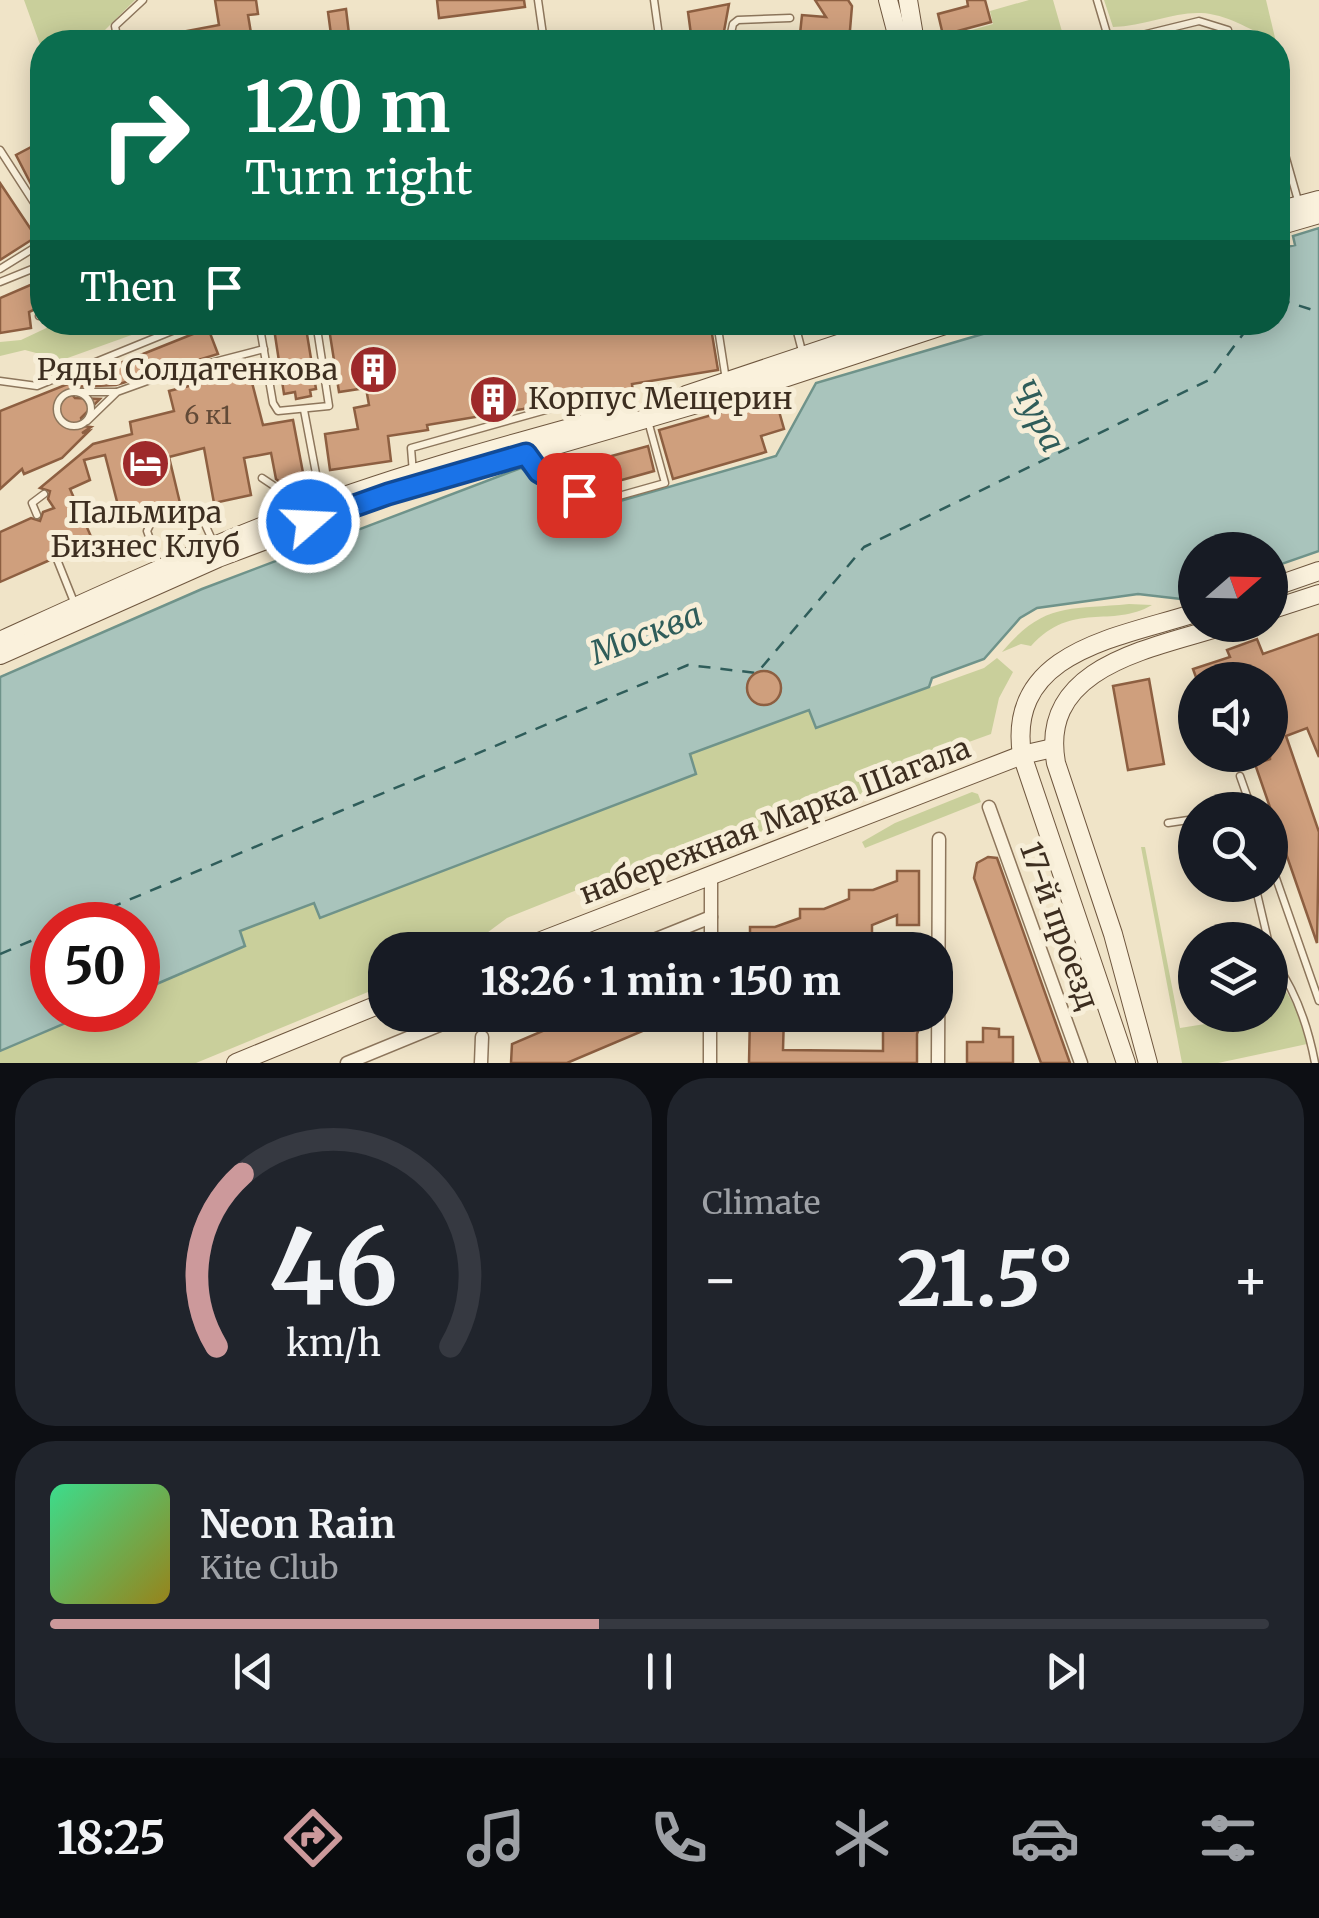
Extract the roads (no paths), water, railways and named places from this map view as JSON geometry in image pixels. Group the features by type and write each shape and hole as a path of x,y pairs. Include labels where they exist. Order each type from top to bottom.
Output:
{"main road":[{"path":"888,0 896,30"},
{"path":"908,0 914,30"},
{"path":"1290,208 1319,200"},
{"path":"1290,222 1319,214"},
{"path":"0,641 324,510 868,335"},
{"path":"415,480 526,454 912,335"},
{"path":"163,574 214,546 294,514 324,510"},
{"path":"1288,582 1319,571"},
{"path":"1288,604 1319,594"},
{"path":"0,655 78,612"},
{"path":"1126,1063 1022,755 1023,715 1029,698 1052,667 1082,648 1178,618"},
{"path":"1148,1063 1053,748 1061,708 1070,692 1087,676 1104,666 1178,641"},
{"name":"набережная Марка Шагала","path":"564,932 1022,755 1053,748"},
{"path":"236,1063 258,1058 368,1009"}],"street":[{"name":"17-й проезд","path":"989,807 1081,1063"},
{"path":"938,1063 939,839"},
{"path":"711,875 711,932"},
{"path":"673,932 711,917"},
{"path":"348,1063 423,1032"},
{"path":"710,1032 710,1063"},
{"path":"482,1037 482,1063"}],"lane":[{"path":"116,30 115,26 143,0"},
{"path":"538,0 542,30"},
{"path":"654,0 658,30"},
{"path":"1097,0 1106,30"},
{"path":"732,30 738,20 790,18"},
{"path":"1162,30 1198,21 1228,30"},
{"path":"0,150 30,197"},
{"path":"1290,173 1299,205"},
{"path":"0,268 30,250"},
{"path":"0,282 30,270"},
{"path":"0,380 36,386 162,335"},
{"path":"261,335 275,408 286,413 329,406 318,335"},
{"path":"719,335 726,382"},
{"path":"798,335 803,358"},
{"path":"117,392 87,421 74,427 60,420 57,412 61,398 75,392 117,392 164,375 264,349"},
{"path":"75,392 82,394 91,406 87,421"},
{"path":"304,410 324,510"},
{"path":"526,454 539,472 594,503 665,483 647,418"},
{"path":"262,478 286,494 294,514"},
{"path":"37,515 32,504 44,494"},
{"path":"163,574 148,531 152,521 199,511 214,546"},
{"path":"56,557 78,612"},
{"path":"1240,776 1246,792"},
{"path":"1168,824 1178,822"},
{"path":"1286,902 1319,1000"},
{"path":"1288,984 1306,1024 1315,1063"}],"water":[{"path":"1319,228 1319,551 1288,562 1288,532 1178,532 1178,599 1138,594 1037,608 1020,618 984,659 932,678 929,687 816,728 809,710 690,754 696,774 320,918 314,903 240,931 245,946 160,983 160,902 30,902 30,1032 44,1032 0,1051 0,677 202,589 521,468 589,510 776,456 816,383 979,335 1290,335 1290,246 1295,245 1293,236"}],"place":[{"name":"Ряды Солдатенкова","path":"373,370"},
{"name":"Корпус Мещерин","path":"493,399"},
{"name":"Пальмира Бизнес Клуб","path":"145,464"}],"water label":[{"name":"Чура","path":"1038,416"},
{"name":"Москва","path":"646,634"}]}
